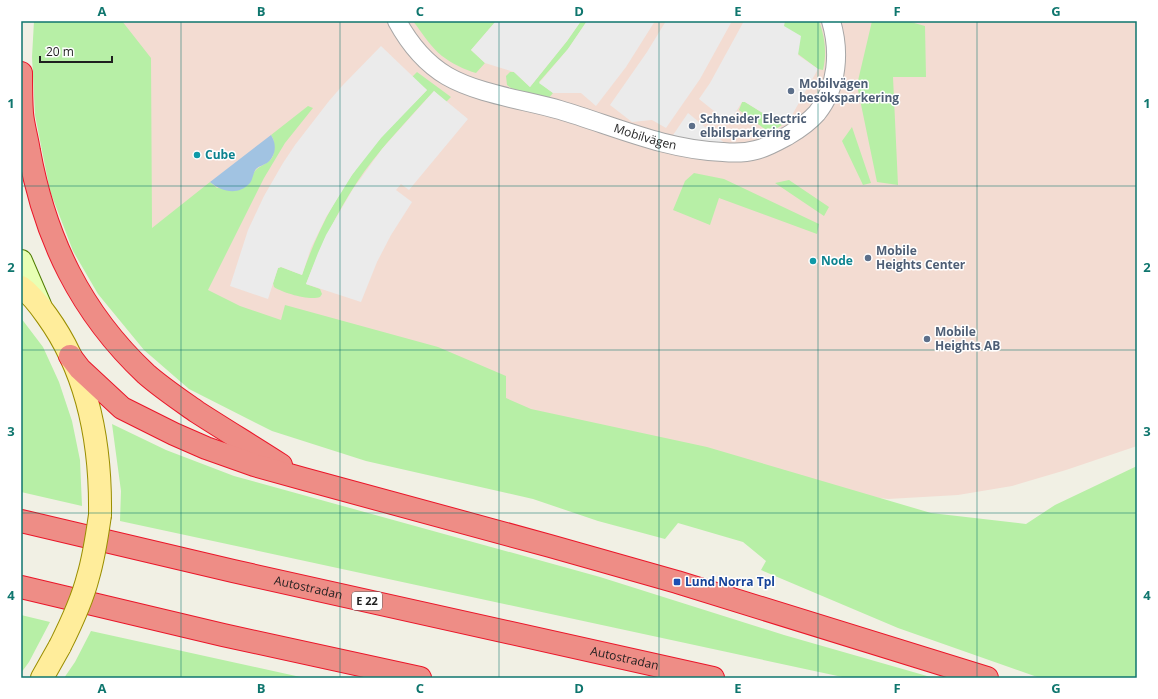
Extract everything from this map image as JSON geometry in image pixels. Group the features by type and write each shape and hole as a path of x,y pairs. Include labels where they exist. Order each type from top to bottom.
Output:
{"highway":[{"path":"21,73 22,114 32,165 44,213 60,253 81,296 100,324 147,374 171,394 304,479"},
{"path":"70,356 80,369 122,408 206,448 254,465 677,582 987,678"},
{"name":"Autostradan","path":"21,521 233,572 713,678"},
{"path":"21,587 223,635 420,678"}],"main road":[{"path":"21,260 41,308"},
{"path":"21,287 41,308 58,332 83,386 89,407 100,475 100,515 96,543 88,579 60,646 42,678"}],"street":[{"name":"Mobilvägen","path":"397,21 419,53 447,76 464,84 560,110 669,145 689,150 731,152 757,150 768,146 804,125 821,107 831,86 836,68 836,48 831,21"}],"shaded area":[{"path":"107,21 1137,21 1137,446 1066,470 1012,486 958,495 888,499 837,493 494,413 147,274"},
{"path":"496,21 581,21 530,87 514,72 485,63 471,50"},
{"path":"587,21 655,21 626,67 596,106 581,93 553,93 539,83 568,49"},
{"path":"666,21 732,21 700,79 666,128 652,120 632,122 610,105 647,52"},
{"path":"744,21 785,21 784,26 801,36 798,55 818,69 787,124 782,125 745,102 742,102 729,123 699,99 710,83"},
{"path":"381,46 427,90 381,138 352,175 326,217 311,248 302,275 281,267 278,268 268,299 230,286 248,230 264,196 283,163 329,101"},
{"path":"434,91 468,119 409,190 401,184 396,190 412,202 391,235 377,262 361,302 306,284 326,235 353,189 382,149"},
{"name":"Schneider Electric elbilsparkering","path":"688,113 727,145 671,138"}],"green space":[{"path":"34,21 122,21 151,58 152,228 210,182 217,188 253,174 259,167 272,158 274,153 274,144 271,135 308,106 313,108 285,143 264,178 208,290 240,306 281,320 285,305 438,347 506,376 506,398 531,409 707,447 931,513 1026,524 1055,505 1137,466 1137,678 1040,678 898,628 761,570 766,561 743,542 678,523 665,539 598,521 533,499 366,461 272,431 189,389 144,350 98,294 73,251 50,191 35,115 32,57"},
{"path":"413,21 496,21 471,50 485,63 476,73 450,61 434,48"},
{"path":"581,21 587,21 568,49 539,82 553,93 547,100 511,88 507,85 506,76 510,72 514,72 530,87"},
{"path":"785,21 819,21 825,45 823,70 818,69 798,54 783,26"},
{"path":"872,21 907,21 925,26 926,77 893,77 898,185 877,182 857,85"},
{"path":"417,72 451,97 446,102 434,91 380,151 362,174 335,219 306,284 320,289 322,294 320,297 316,298 303,297 290,294 274,287 273,283 278,268 281,267 302,275 321,228 345,185 379,140 427,90 412,77"},
{"path":"742,102 745,102 782,125 773,131 766,130 739,110"},
{"path":"852,127 871,183 863,185 842,141"},
{"path":"694,173 724,179 819,224 817,234 719,198 710,225 673,210 685,181"},
{"path":"789,180 829,207 824,216 775,183"},
{"path":"21,318 43,347 59,382 72,421 80,460 82,506 21,492"},
{"path":"112,424 166,450 234,476 600,577 784,635 934,678 847,678 120,521 121,491"},
{"path":"21,615 50,622 29,662 21,673"},
{"path":"91,631 305,678 64,678 75,662"}],"water":[{"path":"271,135 275,146 272,157 267,163 256,169 250,183 245,187 240,190 230,191 220,188 210,182"}],"place":[{"name":"Mobilvägen besöksparkering","path":"791,91"},
{"name":"Schneider Electric elbilsparkering","path":"692,126"},
{"name":"Cube","path":"197,155"},
{"name":"Mobile Heights Center","path":"868,258"},
{"name":"Node","path":"813,261"},
{"name":"Mobile Heights AB","path":"927,339"},
{"name":"Lund Norra Tpl","path":"677,582"}]}
